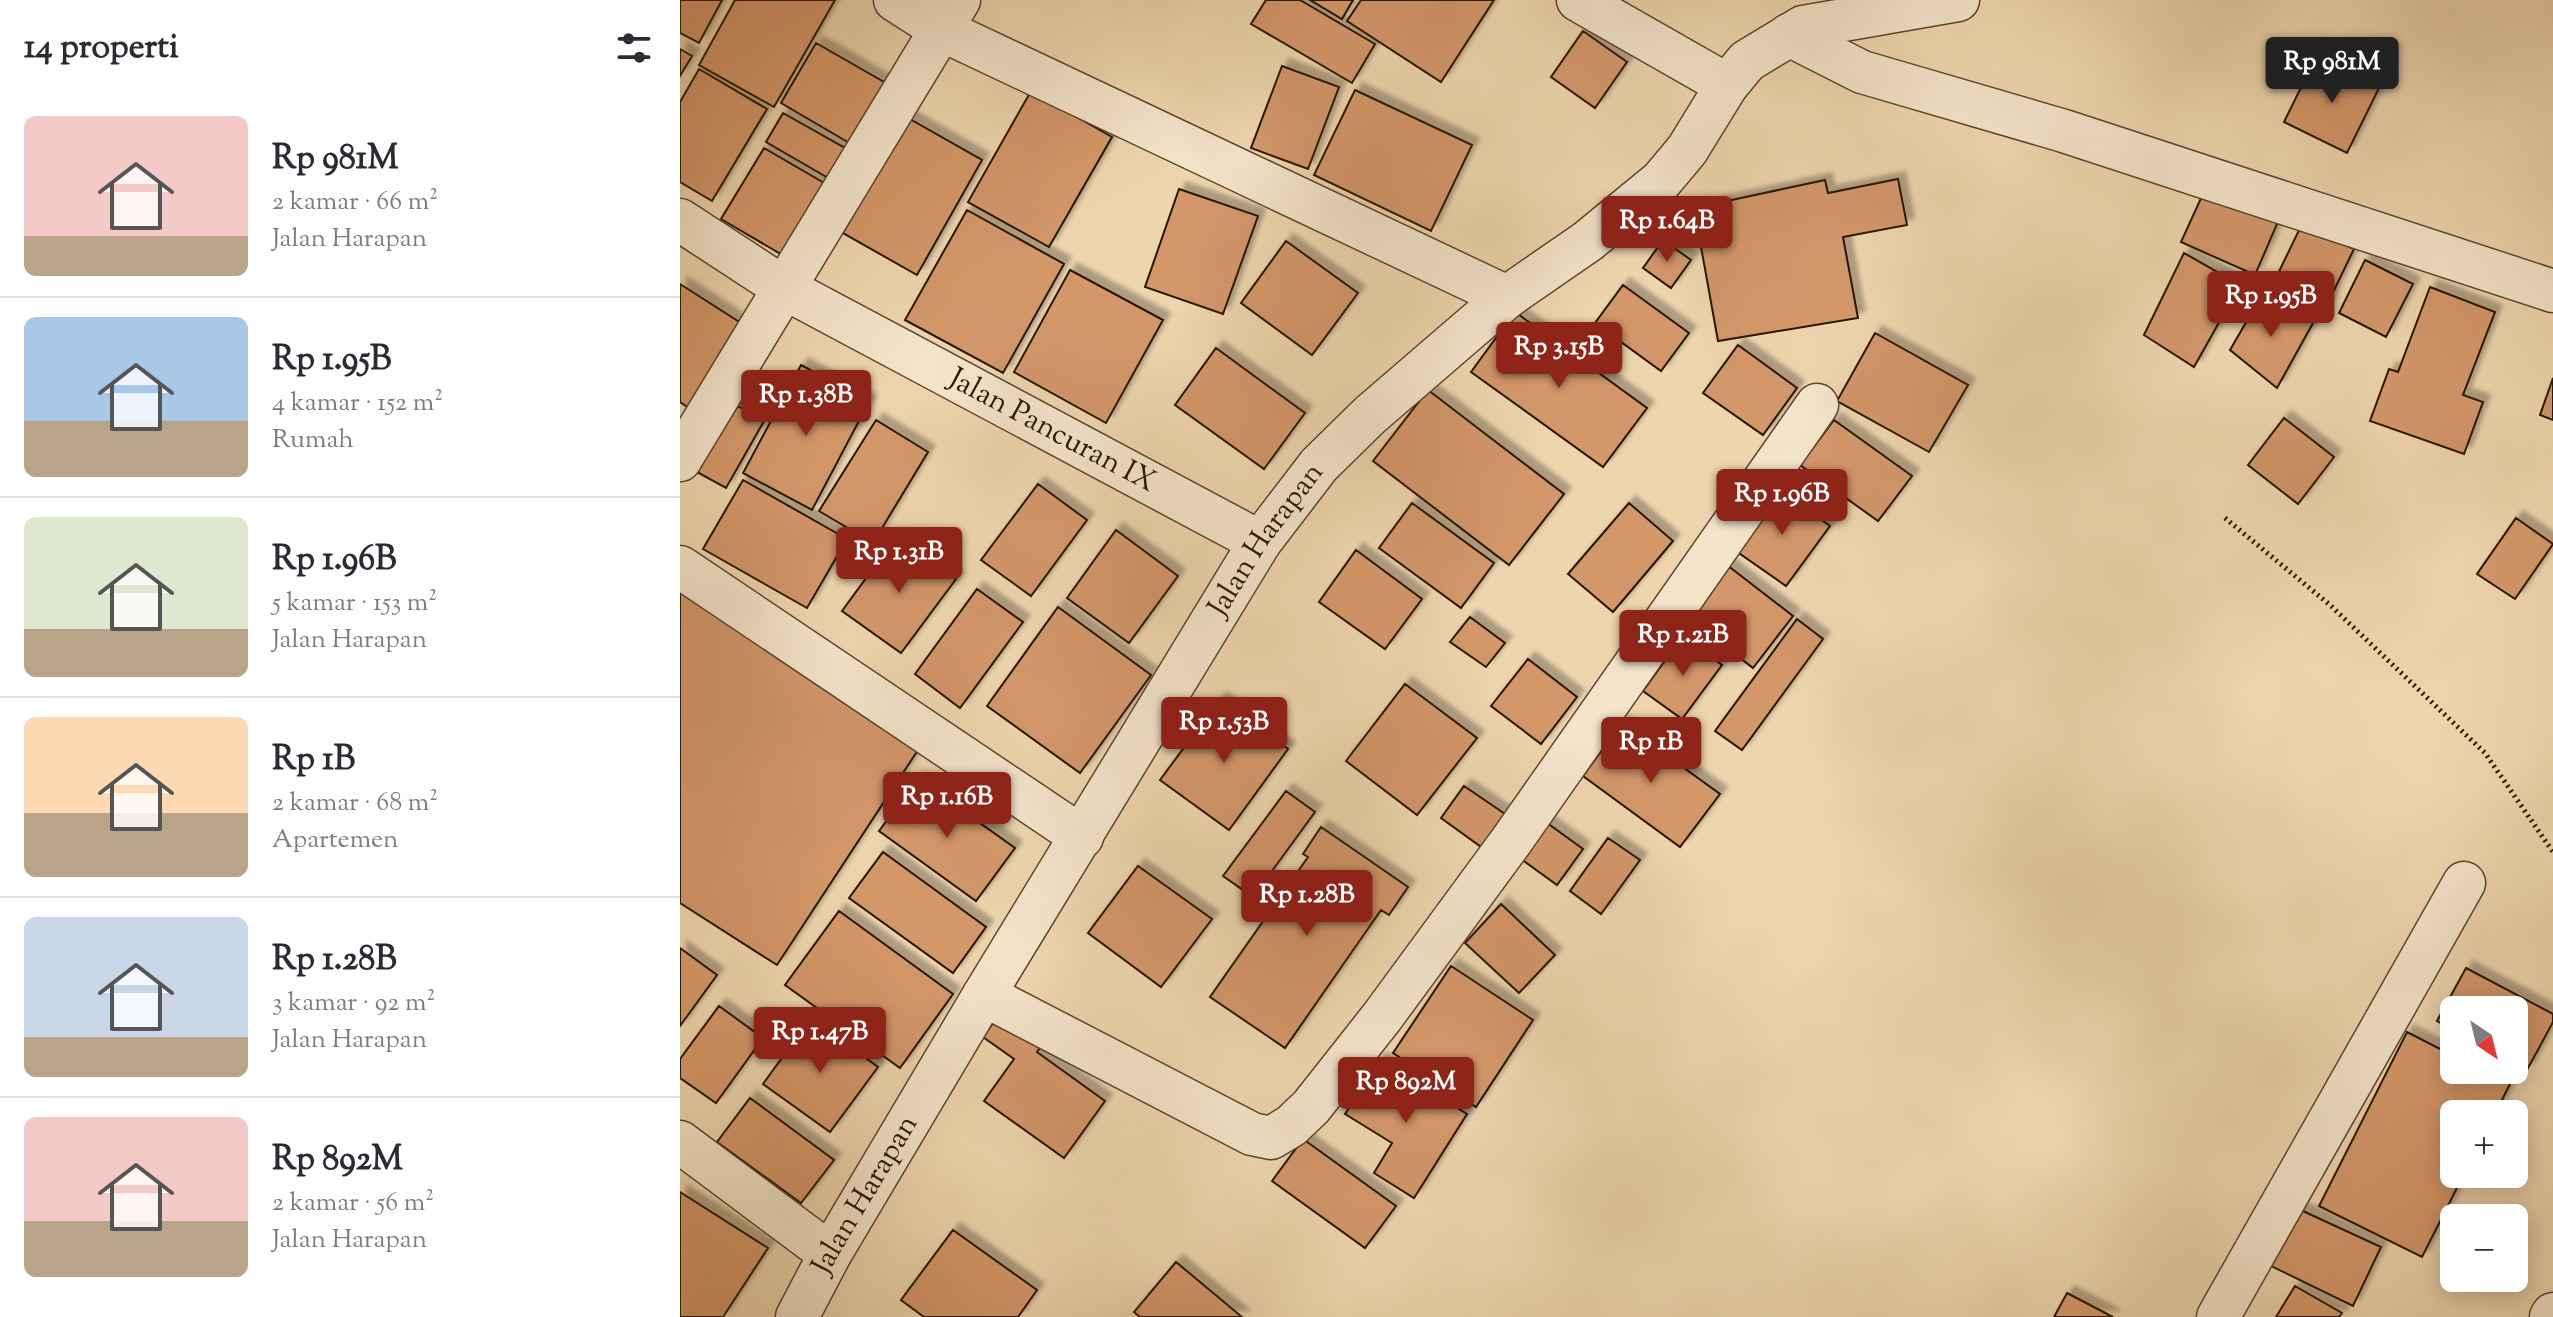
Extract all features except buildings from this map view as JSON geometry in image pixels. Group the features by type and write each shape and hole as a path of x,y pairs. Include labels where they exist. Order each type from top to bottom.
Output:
{"street":[{"path":"895,0 950,15 1507,297"},
{"path":"1578,0 1727,85"},
{"name":"Jalan Harapan","path":"797,1317 830,1254 984,995 1260,542 1319,465 1341,442 1507,297 1601,232 1661,181 1687,150 1727,85 1747,61 1803,27 1958,0"},
{"path":"680,460 950,15"},
{"path":"1789,35 1862,72 2064,131 2553,291"},
{"name":"Jalan Pancuran IX","path":"680,220 784,288 1260,542"},
{"path":"984,995 1252,1134 1271,1138 1291,1126 1311,1107 1382,1017 1512,840 1817,405"},
{"path":"680,567 1082,837"},
{"path":"2218,1317 2464,883"},
{"path":"680,1142 830,1254"}],"path":[{"path":"2225,518 2330,605 2485,753 2553,852"}]}
